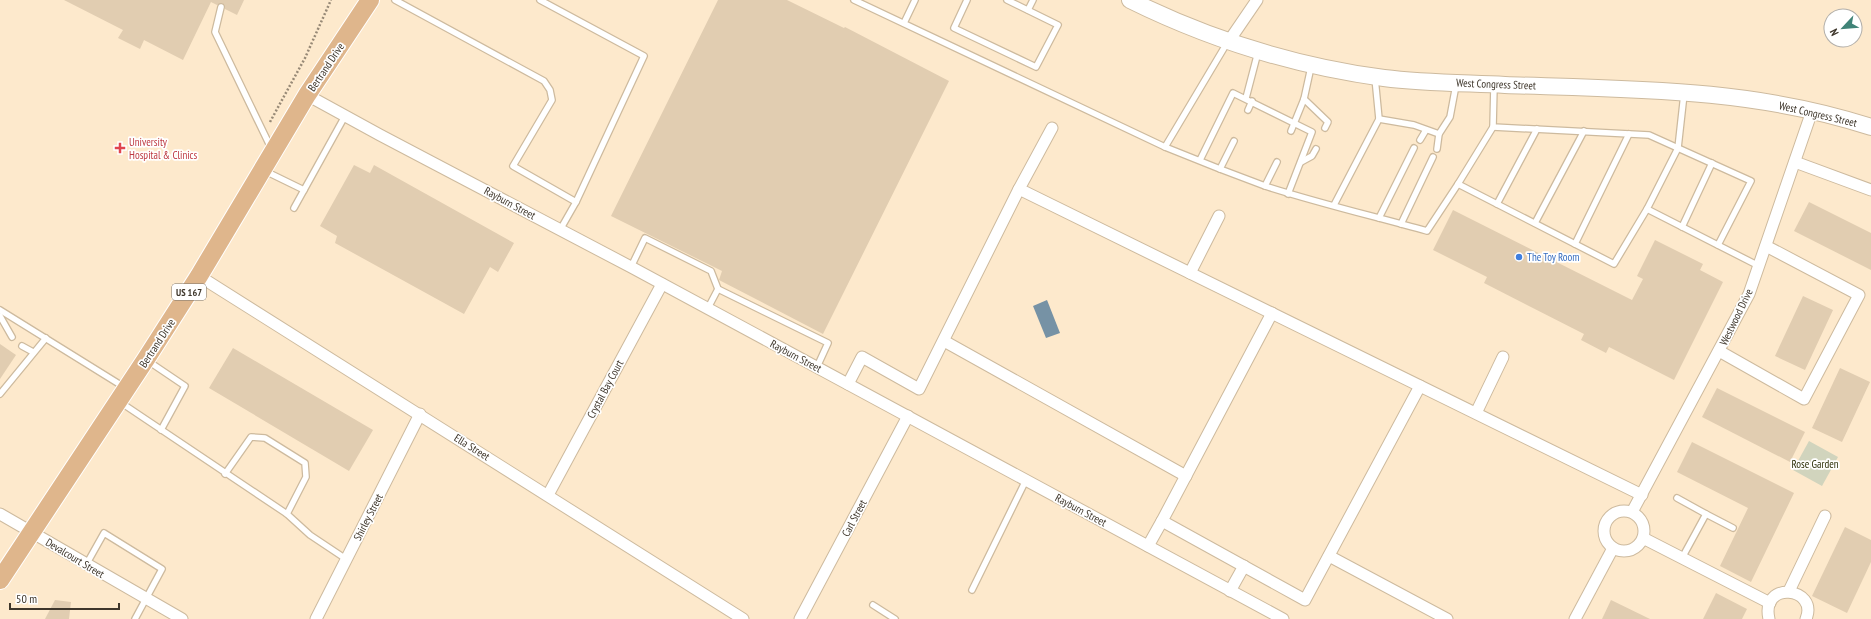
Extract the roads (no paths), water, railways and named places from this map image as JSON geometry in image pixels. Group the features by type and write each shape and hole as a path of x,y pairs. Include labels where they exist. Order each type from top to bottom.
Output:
{"main road":[{"name":"Bertrand Drive","path":"0,580 146,360 199,276 307,95 370,0"},
{"name":"West Congress Street","path":"1130,0 1182,24 1258,51 1311,65 1375,76 1456,83 1718,94 1812,111 1871,127"}],"street":[{"path":"1229,41 1257,0"},
{"name":"Rayburn Street","path":"307,95 708,308 1283,619"},
{"name":"Westwood Drive","path":"1632,512 1749,294 1812,111"},
{"path":"848,384 862,357 919,389 1052,128"},
{"path":"1795,162 1871,190"},
{"path":"1020,189 1642,495"},
{"path":"1190,273 1219,216"},
{"path":"1719,351 1804,399 1859,295 1766,246"},
{"name":"Ella Street","path":"199,276 743,619"},
{"name":"Crystal Bay Court","path":"548,495 662,284"},
{"path":"1148,546 1272,313"},
{"path":"944,341 1186,476"},
{"path":"1476,413 1503,357"},
{"path":"1162,521 1305,600 1420,386"},
{"name":"Shirley Street","path":"316,619 420,414"},
{"name":"Carl Street","path":"800,619 908,416"},
{"path":"1618,511 1632,512 1642,521 1644,528 1643,538 1637,546 1626,551 1613,548 1608,543 1604,532 1608,519 1618,511"},
{"name":"Devalcourt Street","path":"0,514 182,619"},
{"path":"1789,591 1825,516"},
{"path":"1643,538 1770,603"},
{"path":"1575,619 1613,548"},
{"path":"1329,556 1447,619"},
{"path":"1230,590 1244,566"},
{"path":"1769,619 1768,612 1770,603 1776,595 1789,591 1801,597 1806,602 1808,609 1806,619"}],"lane":[{"path":"395,0 544,80 550,90 552,100 514,166 576,202"},
{"path":"540,0 644,56 576,202 560,230"},
{"path":"854,0 1165,147 1288,194 1334,205 1427,231 1458,184 1493,126 1494,84"},
{"path":"904,23 915,0"},
{"path":"967,0 954,28 1036,67 1058,24 1007,0"},
{"path":"1028,10 1032,0"},
{"path":"221,7 214,32 273,152"},
{"path":"1165,147 1229,41"},
{"path":"1246,98 1258,51"},
{"path":"1292,131 1304,99 1311,65"},
{"path":"1334,205 1379,119 1375,76"},
{"path":"1437,149 1439,134 1450,117 1456,83"},
{"path":"1458,184 1614,264 1647,209 1678,148 1684,92"},
{"path":"1200,160 1233,93 1246,98 1312,132 1288,194"},
{"path":"1304,99 1328,122 1325,128"},
{"path":"1248,110 1252,102"},
{"path":"294,208 345,116"},
{"path":"1379,119 1414,125 1439,134"},
{"path":"1493,126 1649,135 1750,181 1718,245"},
{"path":"1497,204 1537,129"},
{"path":"1420,140 1426,130"},
{"path":"1535,223 1584,131"},
{"path":"1575,244 1629,134"},
{"path":"1220,169 1234,141"},
{"path":"1379,218 1414,148"},
{"path":"1300,162 1312,156 1316,149"},
{"path":"1402,224 1433,157"},
{"path":"1265,186 1277,162"},
{"path":"1682,226 1712,163"},
{"path":"263,170 304,190"},
{"path":"1647,209 1759,266"},
{"path":"630,267 645,238 711,271 718,289 828,343 817,367"},
{"path":"708,308 718,289"},
{"path":"0,310 46,338 122,395 161,430 287,514 310,535 346,559"},
{"path":"0,316 12,337"},
{"path":"0,394 46,338"},
{"path":"22,346 33,352"},
{"path":"146,360 185,386 161,430"},
{"path":"225,474 251,437 265,438 305,463 306,477 287,514"},
{"path":"972,590 1026,480"},
{"path":"1677,498 1733,528"},
{"path":"1682,558 1706,514"},
{"path":"86,565 104,533 162,569 135,619"},
{"path":"873,605 895,619"}],"water":[{"path":"1047,300 1060,333 1046,338 1033,306"}],"place":[{"name":"University Hospital & Clinics","path":"120,148"},
{"name":"The Toy Room","path":"1519,257"}],"park label":[{"name":"Rose Garden","path":"1815,464"}]}
